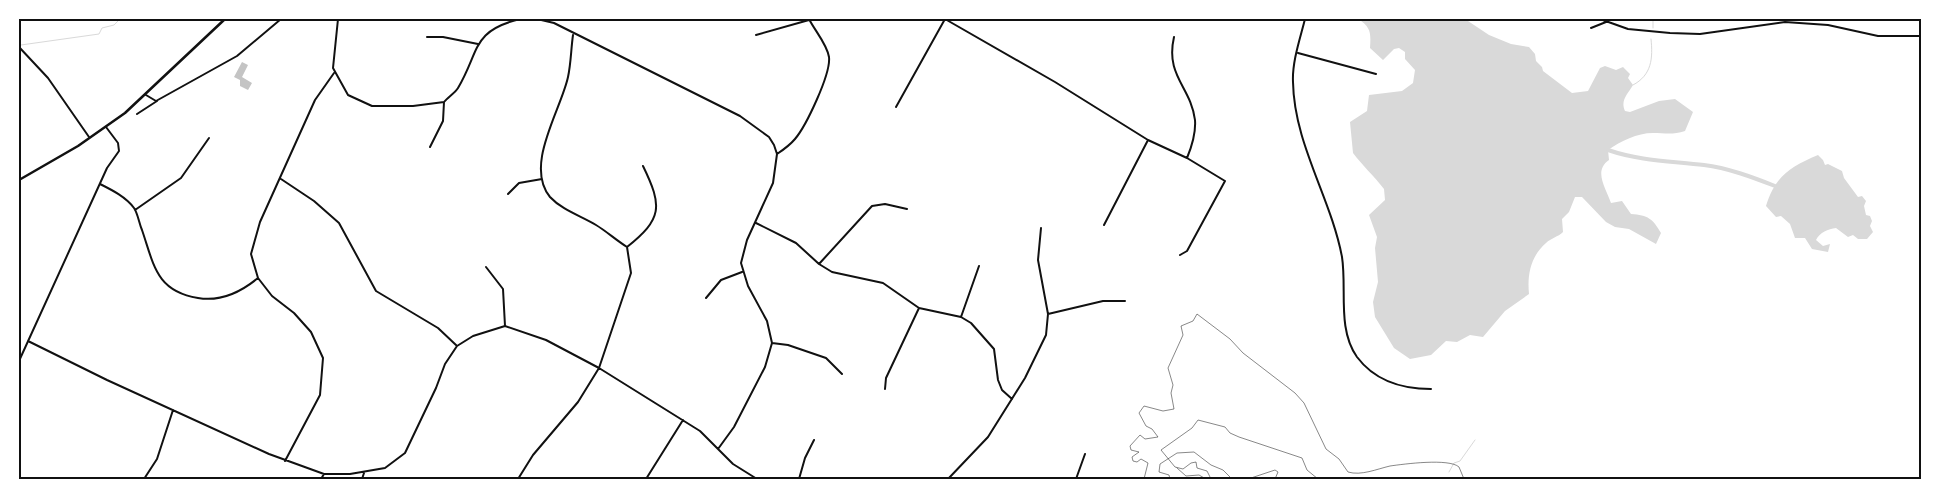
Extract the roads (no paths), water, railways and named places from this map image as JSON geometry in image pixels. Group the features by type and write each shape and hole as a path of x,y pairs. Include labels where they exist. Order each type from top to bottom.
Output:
{"main road":[{"path":"19,180 106,127 146,94 225,19"}],"street":[{"path":"137,114 237,56 281,19"},
{"path":"338,19 332,58 334,73 348,95 372,106 413,106 444,102 457,90 478,44 487,32 500,24 520,19"},
{"path":"537,19 554,23 573,34 646,68 740,116 769,137 776,154 776,170 771,188 743,252 741,263 742,272 767,321 772,343 765,367 734,427 718,449"},
{"path":"756,35 809,19 827,50 829,58 814,104 801,131 793,142 776,154"},
{"path":"896,107 945,19 1063,87 1148,140 1188,158 1225,181 1187,251 1180,255"},
{"path":"1305,19 1293,84 1300,127 1338,238 1346,292 1344,308 1347,332 1356,356 1367,368 1396,385 1431,389"},
{"path":"1600,19 1635,30 1700,34 1776,23 1806,23 1828,25 1878,36 1921,36"},
{"path":"1591,28 1606,22"},
{"path":"518,479 533,455 578,402 599,368 631,272 627,247 597,226 563,207 550,196 542,179 544,142 558,110 568,77 573,34"},
{"path":"427,37 443,37 478,44"},
{"path":"1174,37 1172,53 1175,73 1191,104 1194,118 1193,142 1188,158"},
{"path":"19,47 48,78 90,138"},
{"path":"1298,52 1376,74"},
{"path":"285,461 316,405 321,387 323,358 311,332 294,313 272,296 258,278 250,254 254,239 315,100 334,73"},
{"path":"146,94 151,99 159,100"},
{"path":"430,147 443,121 444,102"},
{"path":"19,361 100,184 119,151 118,143 106,127"},
{"path":"135,210 181,178 209,138"},
{"path":"1104,225 1148,140"},
{"path":"627,247 643,235 655,215 655,193 643,166"},
{"path":"281,179 314,201 338,223 376,291 438,328 457,346"},
{"path":"508,194 519,183 542,179"},
{"path":"100,184 125,199 135,210 160,278 166,286 176,292 196,298 219,298 243,290 258,278"},
{"path":"819,264 872,206 885,204 907,209"},
{"path":"756,223 796,244 819,264 832,272 883,283 919,308 962,316 977,328 994,349 998,380 1002,390 1012,399"},
{"path":"948,479 988,436 1040,351 1046,335 1048,314 1038,260 1040,228"},
{"path":"962,316 980,266"},
{"path":"486,267 498,280 503,289 505,326"},
{"path":"706,298 721,280 742,272"},
{"path":"1048,314 1102,300 1125,301"},
{"path":"885,389 886,378 919,308"},
{"path":"28,341 107,380 285,461 324,474 364,473 385,468 405,453 445,364 457,346 481,334 505,326 546,340 599,368 700,431 737,467 757,479"},
{"path":"772,343 788,345 826,358 842,374"},
{"path":"144,479 157,459 173,410"},
{"path":"646,479 683,420"},
{"path":"799,479 805,458 814,440"},
{"path":"1076,479 1084,454"},
{"path":"362,479 364,473"},
{"path":"321,479 324,474"}],"waterway":[{"path":"21,45 99,34 102,28 114,25 120,19"},
{"path":"1653,19 1653,28"},
{"path":"1633,85 1648,71 1652,53 1651,39"},
{"path":"1608,150 1644,159 1722,168 1775,186"},
{"path":"1449,472 1454,463 1460,461 1475,440"}]}
